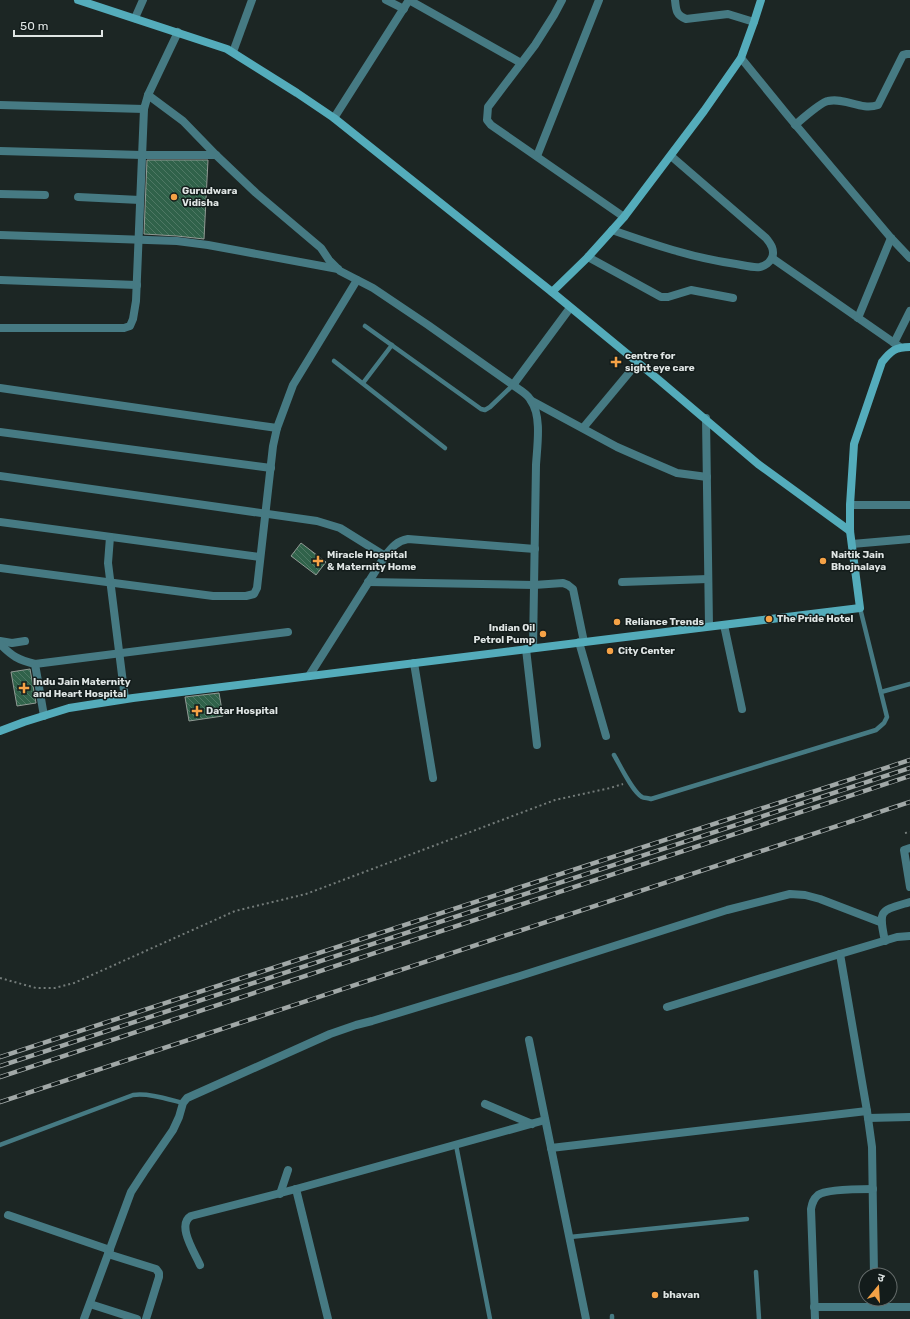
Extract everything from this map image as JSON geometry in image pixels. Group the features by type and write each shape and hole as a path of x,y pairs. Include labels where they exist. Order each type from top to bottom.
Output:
{"street":[{"path":"78,0 227,49 334,118 638,362 706,418 758,464 850,531"},
{"path":"135,18 143,0"},
{"path":"386,0 404,9"},
{"path":"334,118 409,0 520,64"},
{"path":"562,0 539,39 488,107 487,120 491,125 624,216"},
{"path":"537,156 599,0"},
{"path":"675,0 676,13 680,17 686,19 728,14 736,15 754,22"},
{"path":"552,292 588,257 612,230 671,156 741,58 761,0"},
{"path":"233,52 250,1"},
{"path":"0,328 124,328 130,326 133,319 136,301 144,109 148,95 178,32"},
{"path":"795,125 827,101 834,100 872,108 878,105 903,55 910,54"},
{"path":"741,58 795,125 891,238 910,257"},
{"path":"148,95 183,121 256,193 321,248 329,260 338,269 373,288 428,325 513,385 532,401 617,447 677,472 707,477"},
{"path":"0,105 144,109"},
{"path":"0,151 142,155 216,155"},
{"path":"612,230 663,248 717,262 761,266 768,263 772,258 772,244 671,156"},
{"path":"0,194 45,195"},
{"path":"78,196 140,200"},
{"path":"0,235 177,242 208,245 338,269"},
{"path":"858,318 891,238"},
{"path":"588,257 661,297 668,297 691,290 733,298"},
{"path":"772,258 897,345 910,347"},
{"path":"0,280 137,285"},
{"path":"0,568 213,596 246,596 254,594 257,588 273,446 277,428 293,385 357,280"},
{"path":"513,385 570,308"},
{"path":"0,731 69,708 529,648 860,608 850,531 854,444 882,362 897,345 910,311"},
{"path":"583,428 638,362"},
{"path":"0,388 277,428"},
{"path":"532,401 537,416 538,436 534,585 529,648 537,745"},
{"path":"706,418 709,626"},
{"path":"0,432 271,468"},
{"path":"0,476 317,521 340,528 385,556"},
{"path":"850,505 910,505"},
{"path":"0,522 260,557"},
{"path":"110,537 108,554 110,583 125,700"},
{"path":"309,676 385,556 399,541 408,539 534,549"},
{"path":"852,544 910,539"},
{"path":"622,582 708,579"},
{"path":"368,582 534,585 563,583 568,585 573,589 582,642 606,736"},
{"path":"724,625 742,709"},
{"path":"0,642 12,656 22,661 36,664 288,632"},
{"path":"0,642 12,643 25,641"},
{"path":"36,664 44,716"},
{"path":"414,664 433,778"},
{"path":"910,848 904,850 910,887"},
{"path":"84,1319 131,1192 173,1130 183,1103 188,1098 330,1034 520,976 727,910 790,894 805,895 880,922"},
{"path":"885,941 880,922 884,911 910,902"},
{"path":"667,1007 897,937 910,936"},
{"path":"840,954 868,1114 872,1147 874,1267"},
{"path":"528,1040 586,1319"},
{"path":"485,1104 532,1124"},
{"path":"551,1148 868,1114 910,1117"},
{"path":"200,1265 185,1231 187,1218 191,1216 280,1194 545,1120"},
{"path":"280,1194 288,1170"},
{"path":"814,1319 811,1209 813,1201 819,1195 827,1192 873,1188"},
{"path":"296,1189 328,1319"},
{"path":"8,1216 156,1269 159,1273 159,1277 146,1319"},
{"path":"90,1304 137,1319"},
{"path":"814,1307 858,1304"},
{"path":"898,1306 910,1307"}],"lane":[{"path":"365,326 481,409 486,410 490,407 513,385"},
{"path":"362,383 392,345"},
{"path":"334,361 445,448"},
{"path":"614,755 630,782 642,797 651,799 876,730 884,723 887,717 860,608"},
{"path":"881,692 910,684"},
{"path":"0,1145 133,1095 145,1095 183,1103"},
{"path":"456,1145 490,1319"},
{"path":"570,1237 747,1220"},
{"path":"756,1272 759,1319"}],"path":[{"path":"0,978 36,988 55,988 74,983 235,911 306,894 556,800 630,782"},
{"path":"906,833 910,832"}],"building":[{"name":"Gurudwara Vidisha","path":"147,160 208,160 204,239 144,234"},
{"path":"301,543 326,562 316,575 291,556"},
{"path":"30,669 36,703 17,706 11,672"},
{"path":"219,693 223,716 189,721 185,697"}],"railway":[{"path":"0,1057 910,760"},
{"path":"0,1066 910,768"},
{"path":"0,1077 910,776"},
{"path":"0,1102 910,802"}],"place":[{"name":"Gurudwara Vidisha","path":"174,197"},
{"name":"centre for sight eye care","path":"616,362"},
{"name":"Miracle Hospital & Maternity Home","path":"318,561"},
{"name":"Naitik Jain Bhojnalaya","path":"823,561"},
{"name":"The Pride Hotel","path":"769,619"},
{"name":"Reliance Trends","path":"617,622"},
{"name":"Indian Oil Petrol Pump","path":"543,634"},
{"name":"City Center","path":"610,651"},
{"name":"Indu Jain Maternity and Heart Hospital","path":"24,688"},
{"name":"Datar Hospital","path":"197,711"},
{"name":"bhavan","path":"655,1295"}]}
